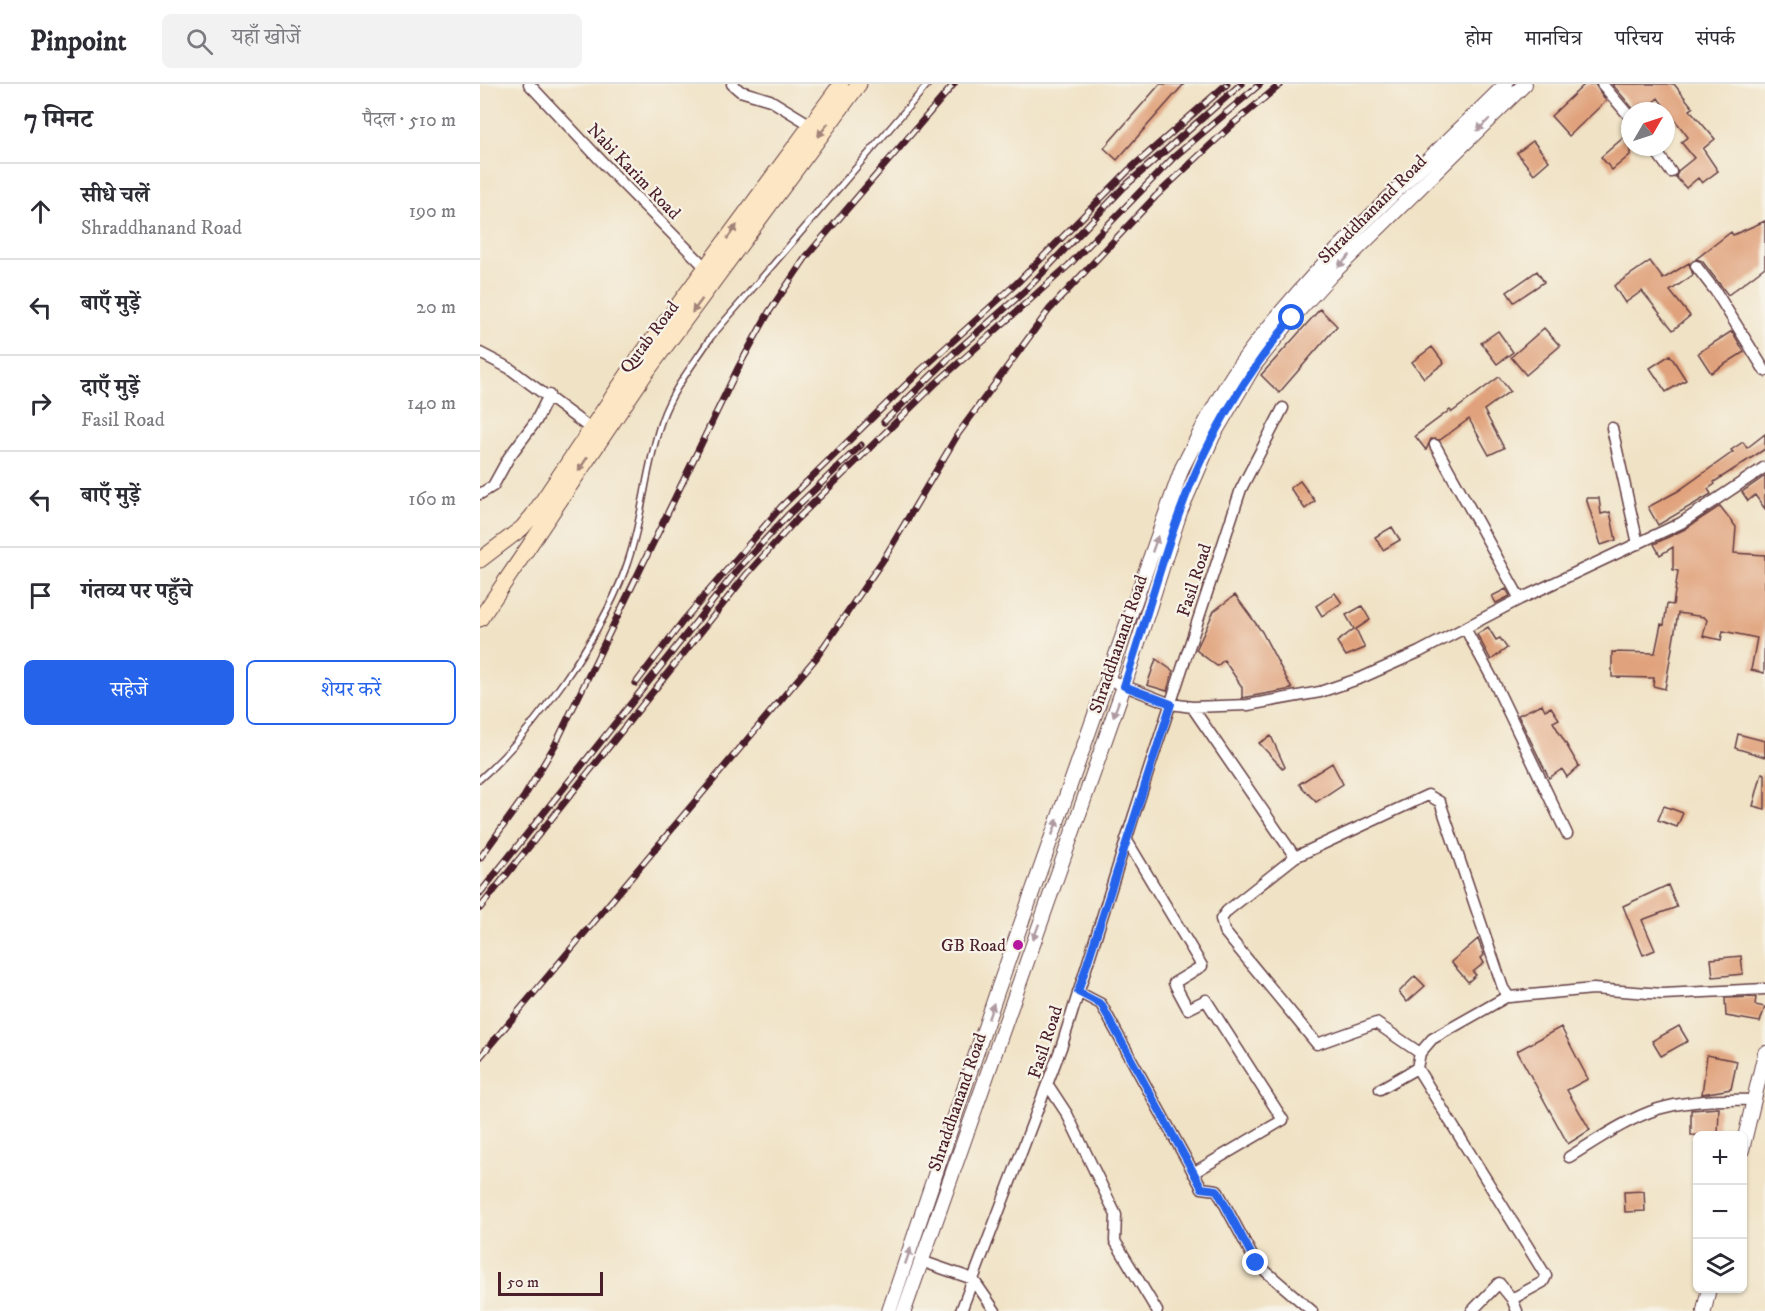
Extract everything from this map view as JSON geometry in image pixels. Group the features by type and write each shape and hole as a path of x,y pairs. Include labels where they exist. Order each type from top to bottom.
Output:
{"main road":[{"name":"Qutab Road","path":"480,560 522,528 539,519 639,383 811,125 841,84"},
{"name":"Qutab Road","path":"480,619 591,429 636,362 712,273 859,84"}],"street":[{"name":"Nabi Karim Road","path":"529,84 621,183 712,273"},
{"path":"732,84 740,91 770,100 811,125"},
{"name":"Shraddhanand Road","path":"889,1311 1182,468 1237,369 1277,316 1331,258 1506,84"},
{"name":"Shraddhanand Road","path":"904,1311 1124,686 1180,512 1213,436 1254,366 1330,275 1526,84"},
{"path":"1602,84 1621,106"},
{"path":"1659,156 1671,172"},
{"path":"1696,266 1765,371"},
{"path":"480,353 509,368 591,429"},
{"path":"480,494 494,486 509,457 536,421 549,396"},
{"name":"Fasil Road","path":"961,1311 1048,1085 1126,838 1242,489 1283,408"},
{"path":"1612,428 1638,544"},
{"path":"1435,444 1520,598"},
{"path":"1107,679 1171,704 1192,707 1248,705 1320,692 1361,678 1465,628 1520,598 1690,518 1765,467"},
{"path":"1465,628 1493,680 1567,834"},
{"path":"1192,707 1295,856"},
{"path":"1420,1053 1376,1023 1317,1044 1224,931 1221,919 1227,911 1295,856 1428,795 1437,799 1508,996"},
{"path":"1126,838 1202,966 1174,983 1188,1009 1206,1000 1283,1120 1193,1173"},
{"path":"1031,897 1047,902"},
{"path":"1512,1299 1544,1282 1546,1276 1417,1068 1420,1053 1432,1040 1508,996 1512,998 1593,989 1664,994 1765,989"},
{"path":"1078,992 1101,1004 1193,1173 1202,1188 1217,1190 1256,1263 1312,1311"},
{"path":"1747,1133 1764,1058"},
{"path":"1380,1089 1417,1068"},
{"path":"1048,1085 1067,1114 1116,1215 1115,1241 1157,1311"},
{"path":"1569,1157 1622,1126 1658,1109 1706,1101 1755,1100"},
{"path":"921,1261 972,1279 995,1311"},
{"path":"1472,1311 1499,1283 1512,1299 1517,1311"},
{"path":"1704,1311 1708,1293"}],"lane":[{"path":"480,779 523,736 553,696 604,616 628,559 663,417 700,353 811,218 928,84"}],"building":[{"path":"1160,84 1184,84 1117,160 1104,148"},
{"path":"1585,84 1595,84 1606,101 1569,136 1551,116"},
{"path":"1612,84 1674,84 1693,108 1690,110 1715,139 1703,149 1718,171 1702,183 1698,178 1686,188 1676,177 1678,171 1694,158 1681,142 1688,137 1675,120 1675,102 1661,102 1658,98 1653,102 1627,102"},
{"path":"1621,140 1621,156 1629,156 1612,170 1601,157"},
{"path":"1533,141 1549,161 1534,174 1517,153"},
{"path":"1765,221 1765,267 1728,295 1702,261 1696,259 1731,232 1733,235"},
{"path":"1650,261 1663,279 1689,263 1693,275 1670,291 1690,316 1673,330 1642,291 1625,303 1614,286"},
{"path":"1537,271 1544,282 1514,302 1507,292"},
{"path":"1320,309 1337,326 1279,393 1261,375"},
{"path":"1544,328 1560,346 1526,375 1511,357"},
{"path":"1498,331 1513,352 1497,364 1481,343"},
{"path":"1732,331 1744,352 1711,373 1698,353"},
{"path":"1432,347 1444,363 1424,378 1412,362"},
{"path":"1670,355 1686,380 1666,392 1650,368"},
{"path":"1499,377 1510,391 1484,410 1504,448 1489,455 1469,419 1440,440 1431,439 1426,450 1415,436"},
{"path":"1765,434 1765,449 1714,482 1715,484 1708,489 1711,494 1658,525 1648,507 1678,491 1733,452 1731,450 1743,442 1747,448"},
{"path":"1765,476 1765,509 1755,495 1748,501 1742,492"},
{"path":"1300,481 1315,501 1305,509 1290,488"},
{"path":"1586,498 1599,498 1601,514 1610,512 1616,540 1601,545"},
{"path":"1720,506 1736,527 1734,553 1765,555 1764,673 1751,670 1757,638 1723,631 1721,640 1703,636 1707,620 1704,617 1678,613 1665,689 1653,686 1654,678 1612,677 1612,652 1655,653 1661,624 1664,625 1667,604 1673,605 1678,571 1673,570 1673,547 1660,555 1654,544 1685,529"},
{"path":"1392,527 1400,540 1383,550 1375,537"},
{"path":"1506,589 1510,596 1496,603 1492,596"},
{"path":"1335,593 1342,603 1322,616 1316,606"},
{"path":"1235,595 1262,632 1292,689 1242,698 1242,687 1224,660 1217,666 1196,650 1214,611"},
{"path":"1362,606 1370,620 1356,629 1365,648 1346,656 1337,642 1354,629 1346,615"},
{"path":"1488,627 1496,640 1500,638 1507,648 1491,660 1477,634"},
{"path":"1156,659 1173,671 1167,691 1147,685"},
{"path":"1542,704 1545,710 1551,707 1559,719 1553,722 1579,766 1567,777 1562,769 1549,778 1518,715"},
{"path":"1738,734 1765,741 1765,757 1735,748"},
{"path":"1271,736 1285,767 1283,769 1259,743"},
{"path":"1332,763 1343,784 1316,802 1299,784"},
{"path":"1762,773 1765,774 1765,809 1753,806"},
{"path":"1664,806 1683,813 1677,827 1658,820"},
{"path":"1668,885 1677,907 1642,920 1655,950 1643,955 1623,906"},
{"path":"1478,939 1484,955 1481,958 1484,963 1473,972 1476,975 1468,982 1451,962"},
{"path":"1741,956 1743,974 1713,977 1711,959"},
{"path":"1415,976 1425,986 1407,1002 1399,992"},
{"path":"1756,997 1755,1005 1765,1007 1760,1022 1726,1016 1725,998"},
{"path":"1679,1026 1688,1041 1661,1056 1652,1041"},
{"path":"1561,1027 1588,1079 1567,1090 1590,1130 1568,1144 1517,1051"},
{"path":"1707,1055 1737,1061 1731,1089 1702,1094"},
{"path":"1719,1108 1718,1131 1693,1131 1693,1135 1691,1135 1691,1110"},
{"path":"1644,1191 1645,1211 1625,1212 1624,1192"}],"railway":[{"path":"480,858 524,797 555,745 738,368 769,312 806,257 954,84"},
{"path":"636,683 683,621 781,507 921,370 1018,282 1128,171 1227,84"},
{"path":"884,422 954,353 1027,289 1124,187 1241,84"},
{"path":"480,908 747,574 796,520 935,384 1069,265 1174,157 1260,84"},
{"path":"480,1057 816,658 885,557 958,434 1049,310 1156,196 1233,124 1281,84"},
{"path":"480,893 739,568 789,514 861,445"}],"place":[{"name":"GB Road","path":"1018,945"}],"route":[{"path":"1256,1263 1217,1190 1202,1188 1101,1004 1089,995 1078,992 1171,704 1124,686 1180,512 1213,436 1254,366 1292,318"}]}
